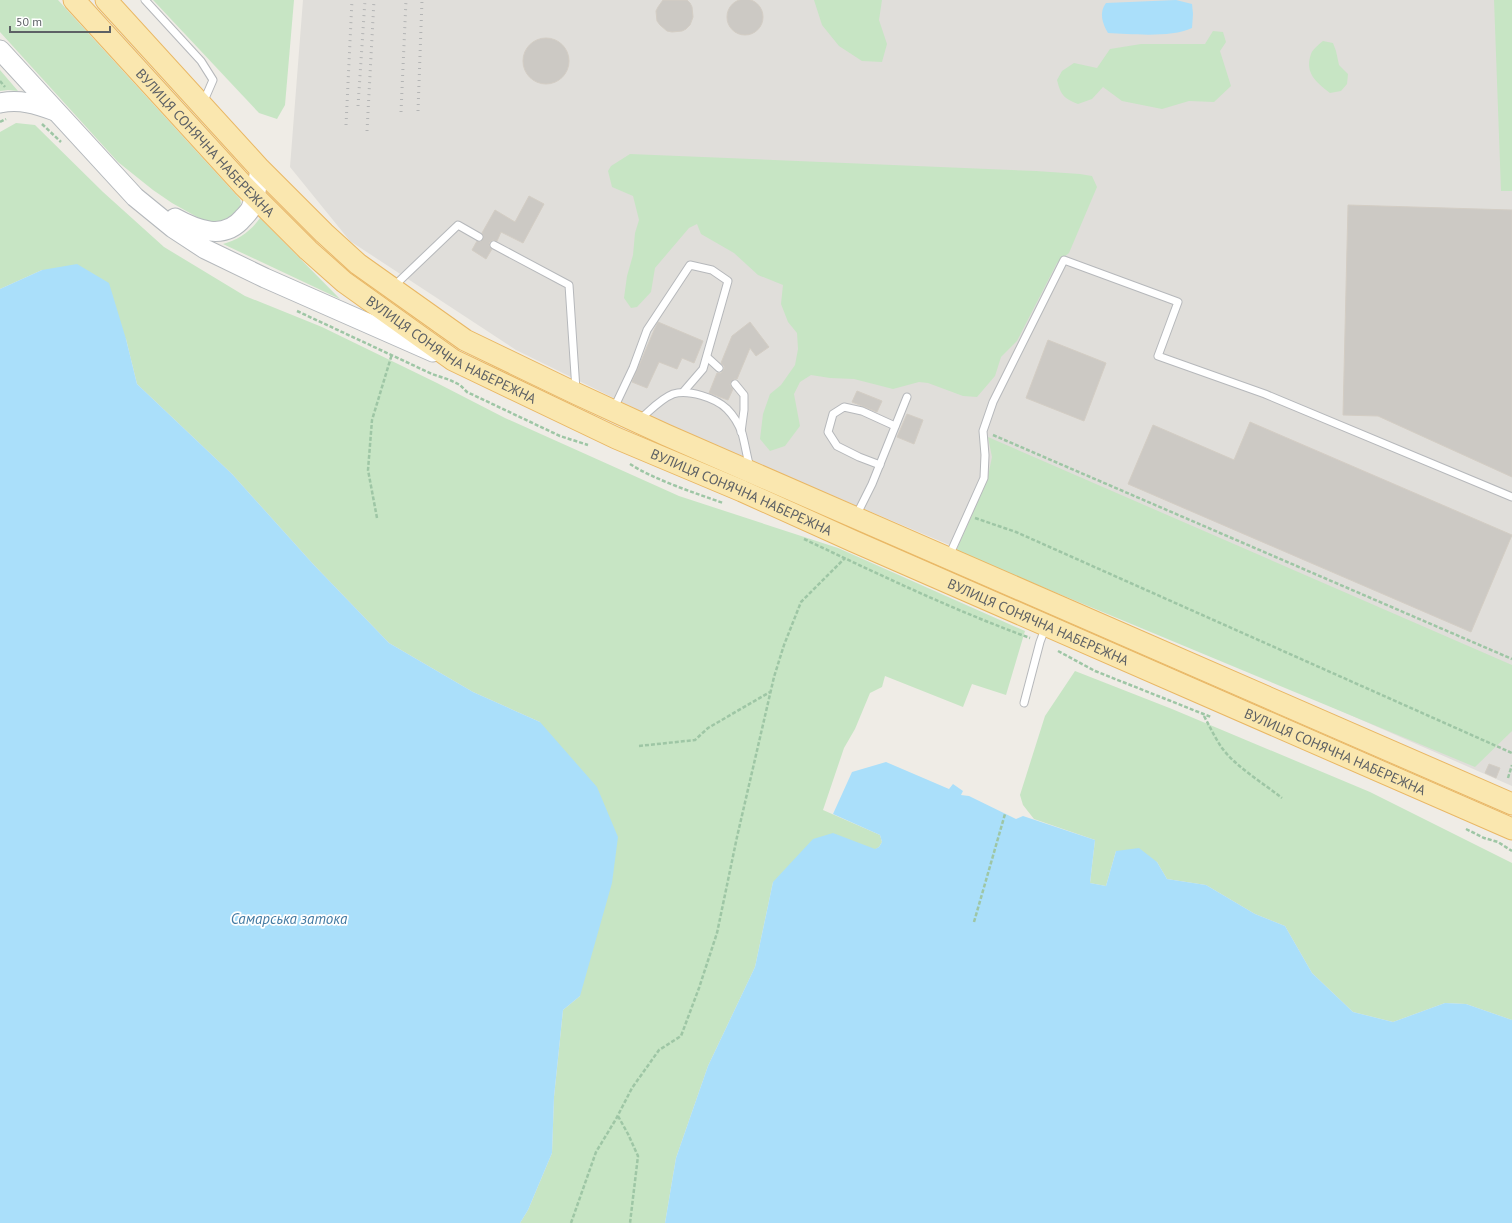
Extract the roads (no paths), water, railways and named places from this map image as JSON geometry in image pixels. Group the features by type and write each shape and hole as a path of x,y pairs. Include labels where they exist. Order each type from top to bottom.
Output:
{"main road":[{"name":"ВУЛИЦЯ СОНЯЧНА НАБЕРЕЖНА","path":"74,0 255,196 308,250 344,282 453,360 622,424 851,530 1046,626 1512,829"},
{"name":"ВУЛИЦЯ СОНЯЧНА НАБЕРЕЖНА","path":"106,0 260,169 324,234 358,264 465,340 577,394 622,424"},
{"path":"0,50 135,197 173,228 205,249 265,278 394,336 453,360"},
{"path":"0,103 10,101 32,103 56,112"},
{"path":"135,197 192,227 218,232 238,224 250,210 255,196 260,169"},
{"name":"ВУЛИЦЯ СОНЯЧНА НАБЕРЕЖНА","path":"851,530 948,558 1512,804"}],"lane":[{"path":"145,0 200,61 213,80 202,105"},
{"path":"392,288 458,225 480,237"},
{"path":"494,245 569,285 577,394"},
{"path":"948,558 984,478 985,455 983,431 993,402 1064,260 1178,302 1158,356 1265,394 1512,497"},
{"path":"622,424 633,368 647,330 690,265 712,270 728,280 703,369 684,391"},
{"path":"707,357 719,368"},
{"path":"735,384 744,396 741,432 747,481"},
{"path":"622,424 673,394 684,391 711,399 727,409 741,432"},
{"path":"851,530 880,465 907,397"},
{"path":"880,465 836,446 828,432 833,414 844,406 862,410 895,426"},
{"path":"1024,703 1040,642 1046,626"}],"water":[{"path":"1176,0 1192,4 1192,28 1162,34 1108,33 1104,25 1102,14 1106,3"},
{"name":"Самарська затока","path":"77,264 109,283 126,339 137,384 232,474 313,564 389,643 473,692 540,722 597,787 618,837 612,883 580,996 563,1010 554,1097 552,1153 528,1210 520,1223 0,1223 0,289 42,270"},
{"path":"886,762 949,789 953,784 963,791 961,795 969,796 1016,819 1023,816 1095,840 1090,883 1106,886 1116,851 1139,848 1157,862 1167,879 1206,885 1255,914 1285,926 1312,973 1353,1012 1393,1022 1445,1003 1466,1004 1512,1020 1512,1223 665,1223 676,1158 708,1066 755,967 773,882 813,839 833,833 875,849 879,847 882,842 880,835 833,814 852,772"}],"railway":[{"path":"346,125 352,0"},
{"path":"358,106 365,0"},
{"path":"367,131 374,0"},
{"path":"401,112 406,0"},
{"path":"418,111 422,0"}]}
